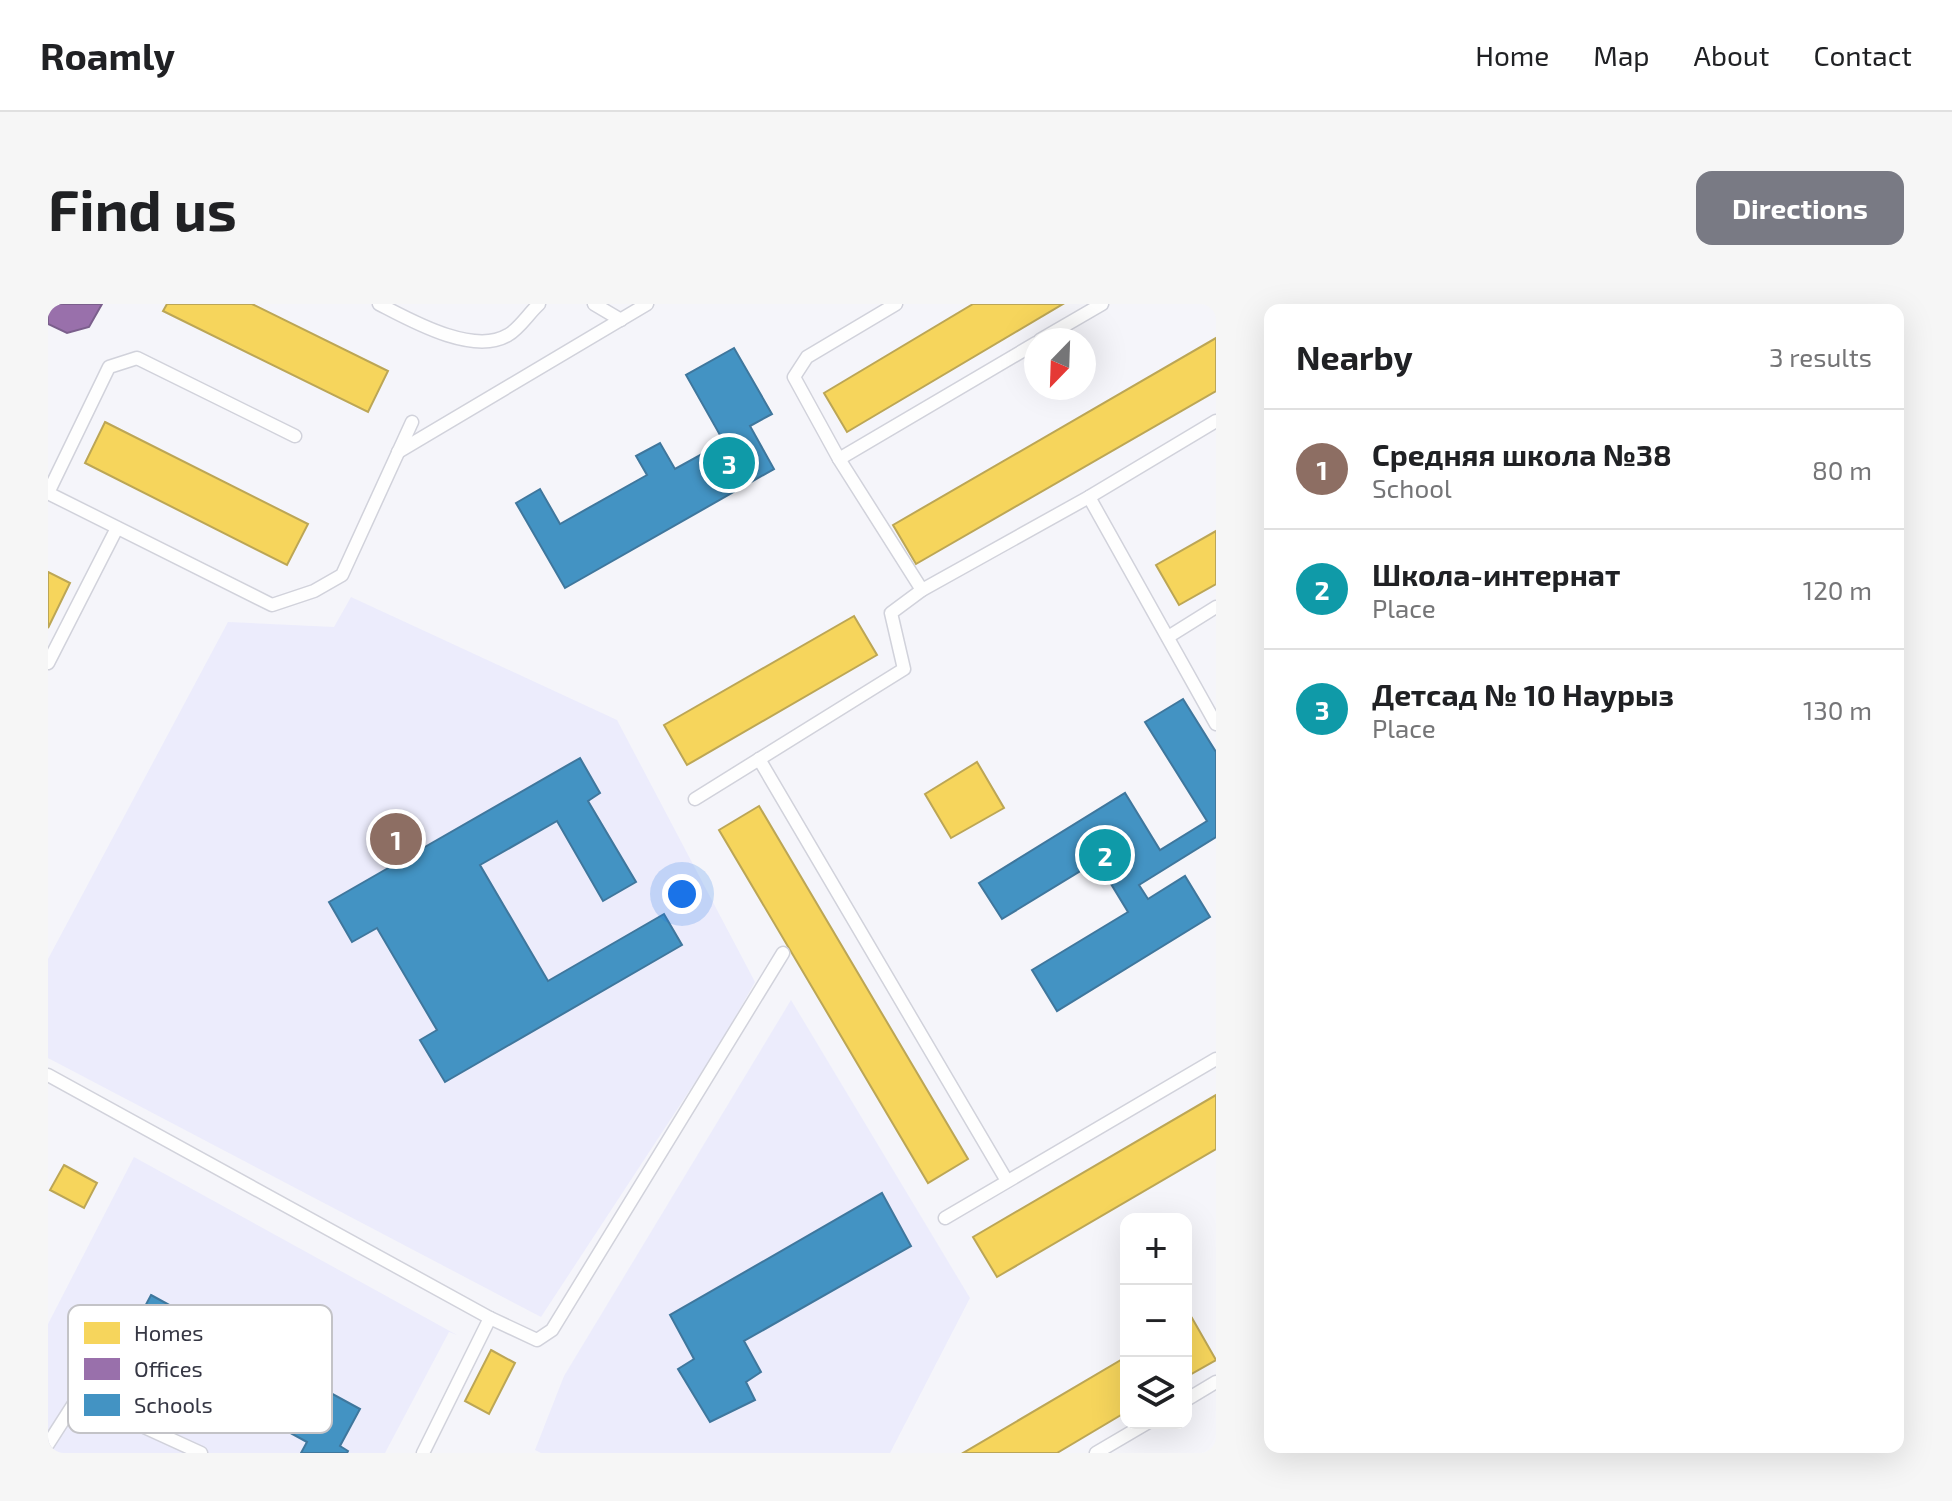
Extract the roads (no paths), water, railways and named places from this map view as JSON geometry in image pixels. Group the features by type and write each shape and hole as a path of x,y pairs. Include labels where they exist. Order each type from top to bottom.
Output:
{"lane":[{"path":"379,304 415,323 473,343 507,336 539,304"},
{"path":"594,304 621,320"},
{"path":"398,452 647,304"},
{"path":"896,304 807,357 794,377 839,459 922,590"},
{"path":"1060,328 1102,304"},
{"path":"839,459 1024,349"},
{"path":"295,436 137,358 109,367 48,493 272,605 314,591 342,575 412,422"},
{"path":"695,799 904,669 891,613 922,590 1089,497 1216,421"},
{"path":"1089,497 1215,718"},
{"path":"48,663 117,528"},
{"path":"1168,637 1216,607"},
{"path":"759,759 1007,1181"},
{"path":"48,1075 490,1318 537,1340 552,1330 783,953"},
{"path":"945,1218 1216,1059"},
{"path":"423,1453 490,1318"},
{"path":"1192,1396 1216,1382"},
{"path":"48,1444 68,1413"},
{"path":"1096,1453 1137,1429"},
{"path":"157,1433 201,1453"}],"place":[{"name":"Детсад № 10 Наурыз","path":"729,463"},
{"name":"Средняя школа №38","path":"396,839"},
{"name":"Школа-интернат","path":"1105,855"}]}
